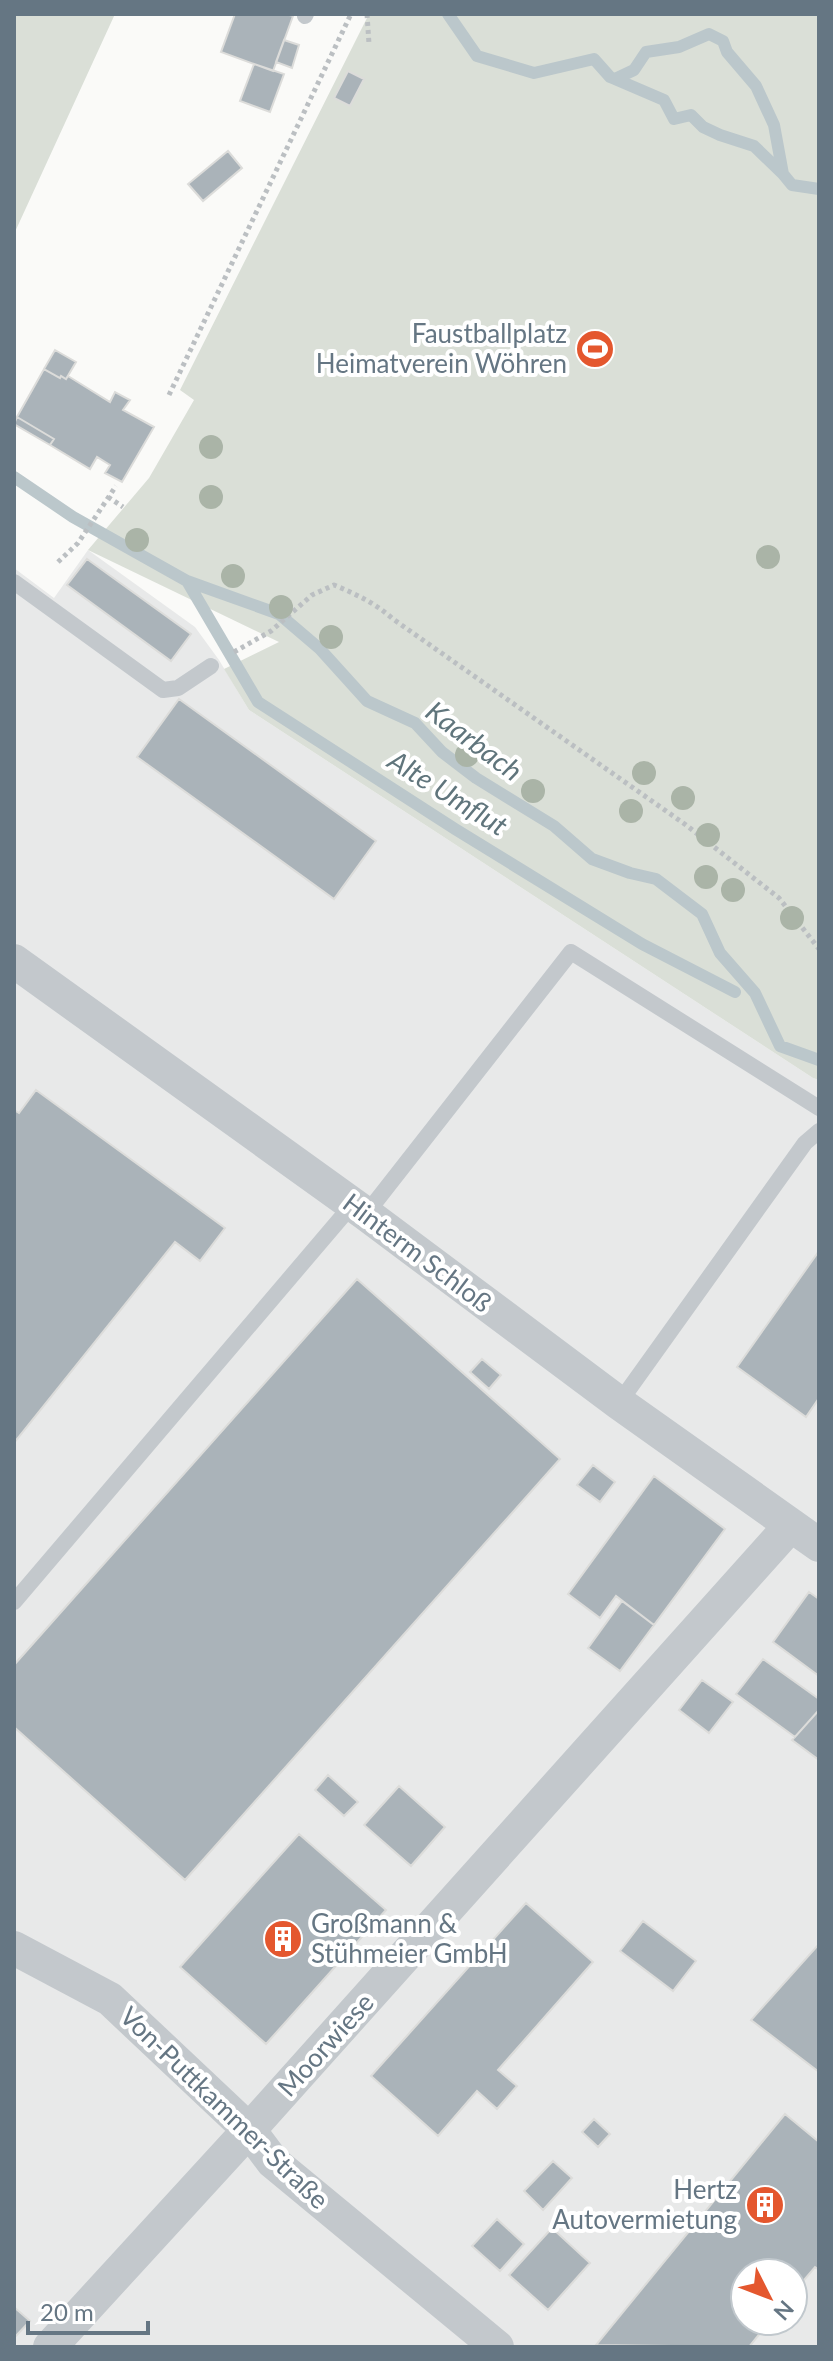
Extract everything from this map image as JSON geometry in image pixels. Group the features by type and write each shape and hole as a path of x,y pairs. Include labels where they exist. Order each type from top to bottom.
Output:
{"street":[{"name":"Hinterm Schloß","path":"14,961 359,1209 619,1403 819,1545"},
{"name":"Moorwiese","path":"50,2347 249,2130 791,1525"},
{"name":"Von-Puttkammer-Straße","path":"14,1948 110,1999 249,2130 273,2162 497,2347"}],"lane":[{"path":"14,582 163,690 178,688 211,666"},
{"path":"14,1602 359,1209 571,952 819,1108"},
{"path":"619,1403 805,1143 819,1131"}],"path":[{"path":"169,395 351,14"},
{"path":"367,14 369,44"},
{"path":"58,562 78,543 116,486"},
{"path":"107,499 123,507"},
{"path":"244,646 271,631 312,595 334,585 361,596 698,834 779,898 819,949"}],"shaded area":[{"path":"14,14 115,14 14,234"},
{"path":"369,14 819,14 819,1080 249,710 224,669 279,642 88,550 149,478 194,400 180,390"},
{"path":"88,550 195,627 249,710 819,1080 819,2347 14,2347 14,568 54,598"}],"building":[{"path":"235,14 293,16 273,71 221,52"},
{"path":"284,40 299,45 292,68 276,62"},
{"path":"254,64 284,74 270,112 240,101"},
{"path":"348,71 364,79 350,106 334,98"},
{"path":"228,151 242,168 203,201 188,184"},
{"path":"55,350 76,362 66,379 44,369"},
{"path":"44,369 60,378 66,379 68,376 110,402 115,392 130,400 123,410 154,427 122,482 105,473 110,465 97,457 90,469 50,445 54,439 17,417"},
{"path":"17,417 54,439 50,445 14,424"},
{"path":"87,559 191,634 171,661 67,585"},
{"path":"179,699 376,841 334,899 137,757"},
{"path":"36,1090 225,1228 200,1261 175,1242 14,1443 14,1110 19,1113"},
{"path":"819,1251 819,1398 806,1417 737,1367"},
{"path":"357,1279 560,1459 185,1880 14,1727 14,1665"},
{"path":"482,1359 501,1375 489,1389 470,1372"},
{"path":"593,1465 615,1482 600,1502 577,1485"},
{"path":"654,1476 725,1529 654,1625 616,1596 600,1618 568,1594"},
{"path":"809,1592 819,1599 819,1676 773,1642"},
{"path":"622,1601 654,1625 620,1671 588,1648"},
{"path":"763,1659 819,1699 819,1710 795,1737 736,1694"},
{"path":"702,1680 733,1702 709,1733 679,1710"},
{"path":"819,1710 819,1760 792,1740"},
{"path":"328,1775 358,1802 344,1816 315,1790"},
{"path":"399,1786 445,1827 411,1866 364,1825"},
{"name":"Großmann & Stühmeier GmbH","path":"299,1834 386,1910 266,2044 180,1967"},
{"path":"526,1903 593,1962 498,2070 517,2086 497,2109 477,2091 438,2136 371,2076"},
{"path":"643,1921 696,1961 673,1991 620,1951"},
{"path":"819,1944 819,2072 751,2020"},
{"name":"Hertz Autovermietung","path":"785,2114 819,2142 819,2270 815,2267 809,2274 809,2257 729,2257 729,2337 757,2337 749,2347 596,2345"},
{"path":"594,2119 610,2134 598,2147 582,2132"},
{"path":"553,2161 572,2178 543,2210 524,2191"},
{"path":"497,2219 524,2244 500,2271 472,2246"},
{"path":"552,2228 590,2263 548,2310 509,2275"},
{"path":"14,2307 30,2321 14,2338"}],"waterway":[{"name":"Kaarbach","path":"448,14 477,56 534,73 594,59 615,79 634,70 646,52 679,47 709,34 723,41 727,52 756,86 774,125 783,174 792,185 819,189"},
{"name":"Kaarbach","path":"615,79 664,100 674,119 691,115 703,127 754,146 783,174"},
{"name":"Kaarbach","path":"14,477 73,517 187,581 279,614 320,649 367,701 415,723 442,752 476,778 554,826 592,859 656,879 702,914 720,953 755,993 780,1046 819,1060"},
{"name":"Alte Umflut","path":"187,581 258,702 455,829 642,944 735,992"}],"place":[{"name":"Faustballplatz Heimatverein Wöhren","path":"595,349"},
{"name":"Großmann & Stühmeier GmbH","path":"283,1939"},
{"name":"Hertz Autovermietung","path":"765,2205"}]}
